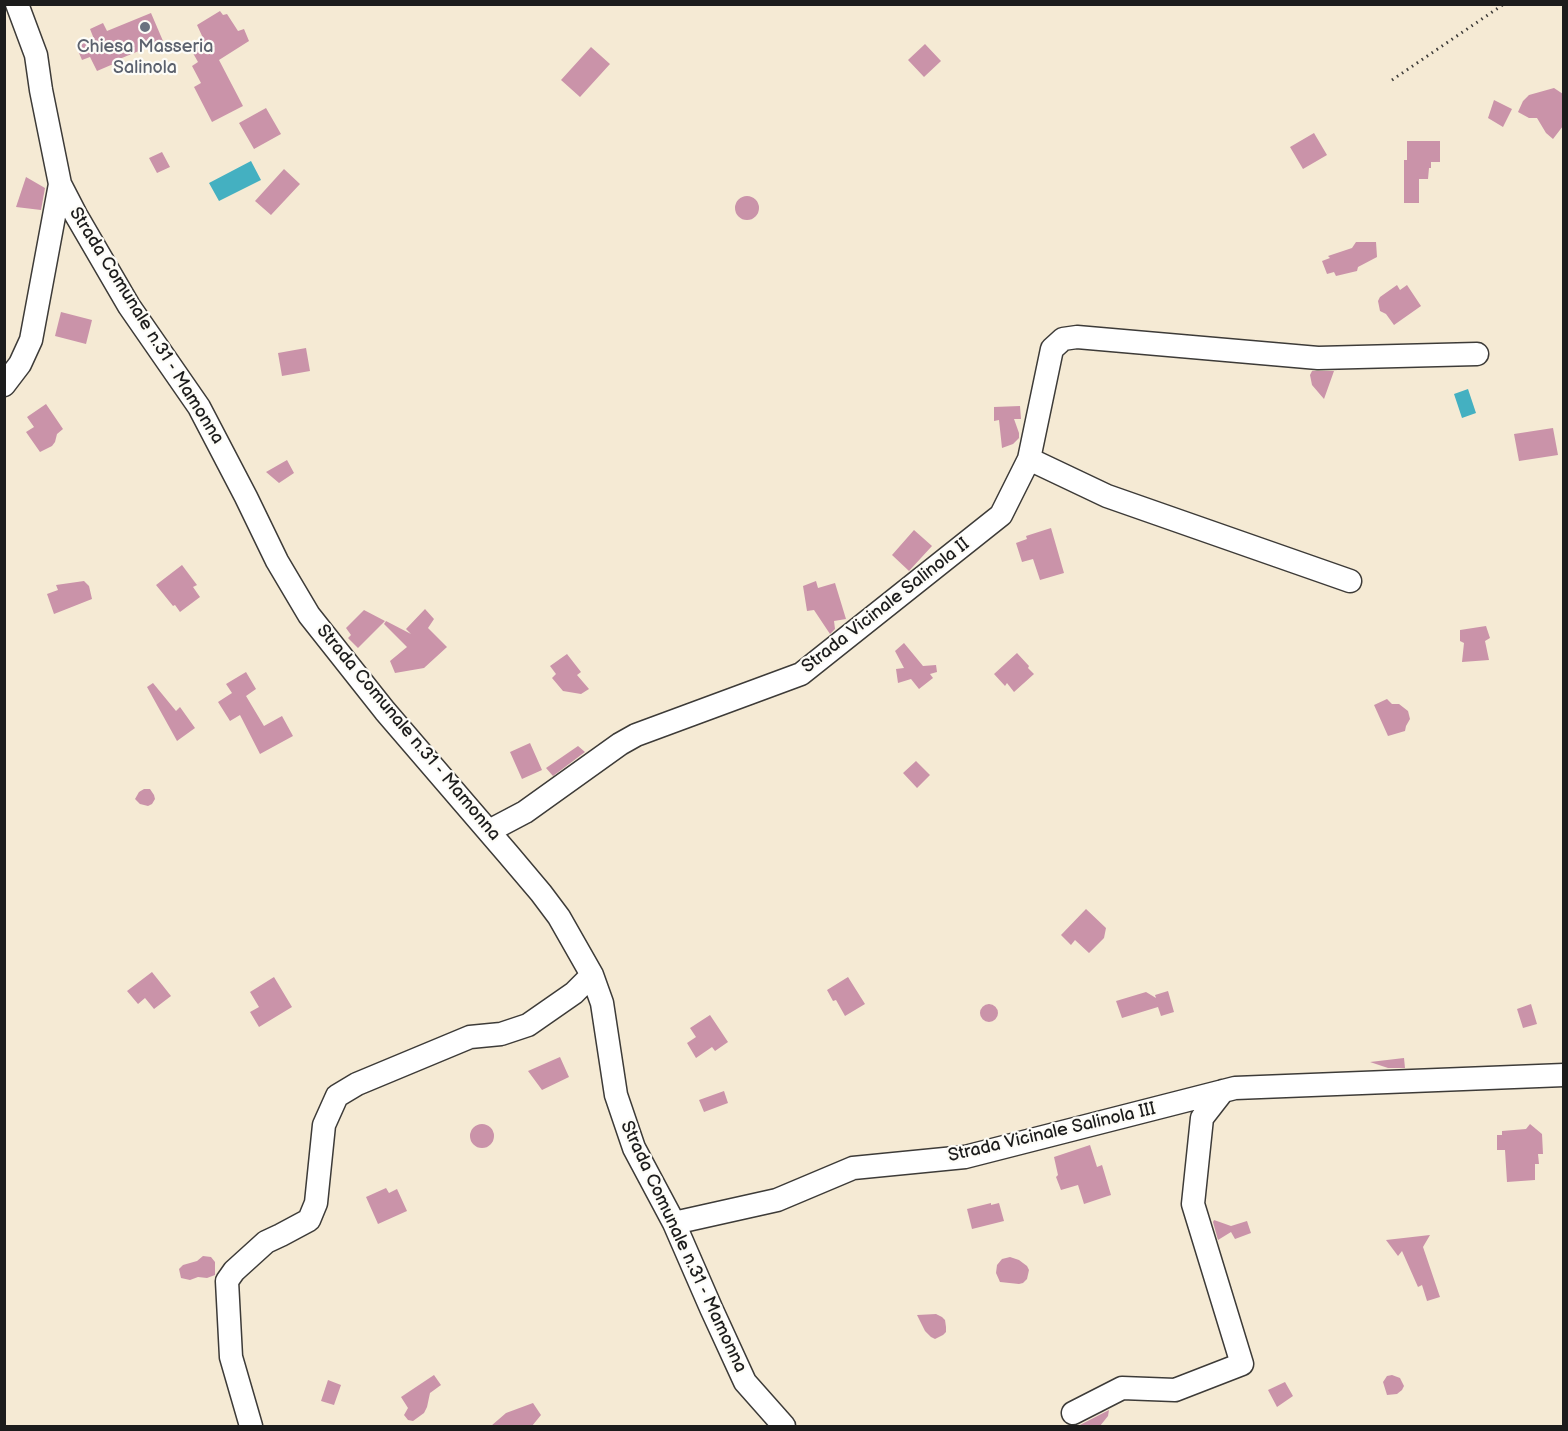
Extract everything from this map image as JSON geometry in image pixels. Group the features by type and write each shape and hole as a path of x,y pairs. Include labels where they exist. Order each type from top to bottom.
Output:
{"street":[{"name":"Strada Comunale n.31 - Mamonna","path":"17,4 36,55 60,184 129,306 199,407 277,561 309,615 385,711 489,831 559,917 591,975 602,1003 616,1095 634,1148 674,1223 745,1382 784,1426"},
{"path":"4,385 20,364 31,340 60,184"},
{"name":"Strada Vicinale Salinola II","path":"489,831 525,812 636,735 801,674 1001,515 1029,459 1052,349 1063,339 1077,337 1318,358 1477,354"},
{"path":"1029,459 1107,496 1350,581"},
{"path":"251,1426 231,1357 227,1281 234,1271 266,1242 309,1220 316,1203 324,1125 337,1096 357,1084 470,1037 501,1034 528,1026 574,993 591,975"},
{"name":"Strada Vicinale Salinola III","path":"674,1223 777,1200 853,1168 965,1157 1235,1088 1563,1075"},
{"path":"1073,1413 1122,1388 1175,1390 1242,1364 1193,1204 1202,1118 1223,1091"}],"path":[{"path":"1392,80 1504,4"}],"water":[{"path":"251,161 261,180 219,201 209,183"},
{"path":"1468,389 1476,413 1462,418 1454,394"}],"building":[{"path":"220,11 223,15 227,14 238,31 244,29 249,41 219,60 243,106 212,122 194,87 201,83 192,66 198,62 189,46 203,38 197,25"},
{"path":"151,13 163,41 97,71 90,57 82,60 76,46 94,39 90,29 103,23 107,31"},
{"path":"925,44 941,61 924,77 908,60"},
{"path":"591,47 610,64 580,97 561,80"},
{"path":"1554,88 1563,94 1563,126 1553,139 1546,133 1537,118 1529,118 1518,112 1529,95"},
{"path":"1494,100 1512,109 1503,127 1488,118"},
{"path":"266,108 281,134 254,149 239,123"},
{"path":"1314,133 1327,155 1303,169 1290,147"},
{"path":"1407,141 1440,141 1440,162 1431,162 1428,179 1419,179 1419,203 1404,203 1404,160 1407,160"},
{"path":"162,152 170,167 157,173 149,158"},
{"path":"284,169 300,184 271,215 255,201"},
{"path":"26,177 45,188 41,210 16,207"},
{"path":"747,196 755,200 759,208 755,216 747,220 739,216 735,208 739,200"},
{"path":"1356,242 1376,242 1377,257 1358,267 1357,271 1336,276 1334,272 1327,274 1322,261 1330,258 1328,256 1352,248"},
{"path":"1397,285 1400,290 1407,285 1421,306 1394,325 1386,314 1380,311 1378,301"},
{"path":"61,312 92,320 86,344 55,336"},
{"path":"306,348 310,371 282,376 278,353"},
{"path":"1312,371 1334,371 1324,399 1312,385 1310,375"},
{"path":"46,404 63,429 57,434 52,446 40,452 26,432 34,427 27,417"},
{"path":"1020,406 1021,419 1014,419 1019,438 1013,444 1002,448 999,420 994,421 994,407"},
{"path":"1553,428 1558,455 1519,461 1514,434"},
{"path":"287,460 294,473 279,483 266,472"},
{"path":"1051,528 1064,573 1040,580 1033,559 1022,562 1016,543 1027,539 1026,536"},
{"path":"914,530 932,546 909,571 892,555"},
{"path":"182,565 197,585 193,587 200,597 180,612 156,585"},
{"path":"84,581 89,586 92,599 54,614 47,594 58,590 56,585"},
{"path":"816,581 818,588 835,583 846,619 834,621 835,629 830,634 814,610 807,611 803,586"},
{"path":"425,609 434,619 428,628 447,647 424,668 395,673 390,661 407,647 384,624 386,621 411,634 406,629"},
{"path":"364,610 385,621 358,648 348,638 351,635 346,628"},
{"path":"1486,626 1490,638 1485,641 1489,660 1462,662 1464,643 1460,641 1460,630"},
{"path":"904,643 923,666 936,665 937,672 930,674 933,678 919,689 911,679 898,683 896,669 904,668 895,651"},
{"path":"1017,653 1034,674 1014,692 1007,683 1005,686 994,674"},
{"path":"567,654 581,672 577,675 589,689 581,694 563,691 552,678 556,674 550,666"},
{"path":"246,672 256,689 246,696 264,726 282,716 293,736 260,754 240,715 230,721 218,702 232,693 226,684"},
{"path":"153,683 176,711 180,707 195,728 177,741 147,687"},
{"path":"1387,699 1392,704 1399,704 1408,711 1410,719 1405,731 1388,736 1374,705"},
{"path":"530,743 542,770 522,779 510,752"},
{"path":"578,746 585,752 553,776 546,768"},
{"path":"916,761 930,775 917,788 903,773"},
{"path":"144,789 150,789 155,799 148,806 140,804 135,799"},
{"path":"1086,909 1106,928 1104,938 1089,953 1075,940 1071,945 1061,935"},
{"path":"152,972 171,996 154,1009 145,998 138,1004 127,991"},
{"path":"274,977 292,1007 259,1027 250,1012 259,1007 250,992"},
{"path":"848,977 865,1004 845,1016 827,990"},
{"path":"1168,991 1174,1012 1161,1016 1158,1007 1122,1018 1116,1001 1146,992 1156,998 1155,995"},
{"path":"989,1004 995,1007 998,1013 995,1019 989,1022 983,1019 980,1013 983,1007"},
{"path":"1531,1004 1537,1024 1523,1028 1517,1009"},
{"path":"710,1015 728,1042 715,1051 712,1047 696,1058 687,1043 696,1037 690,1028"},
{"path":"560,1057 569,1077 542,1090 528,1071"},
{"path":"1404,1058 1405,1068 1388,1068 1370,1062"},
{"path":"724,1091 728,1103 704,1112 699,1100"},
{"path":"482,1124 491,1127 494,1136 491,1145 482,1148 473,1145 470,1136 473,1127"},
{"path":"1530,1124 1542,1134 1543,1154 1538,1154 1539,1164 1535,1164 1535,1180 1507,1182 1505,1150 1497,1150 1497,1135 1502,1135 1502,1131 1526,1129"},
{"path":"1090,1145 1097,1167 1102,1165 1111,1195 1084,1204 1078,1185 1061,1190 1056,1177 1058,1175 1054,1157"},
{"path":"386,1188 389,1193 397,1189 407,1211 378,1224 366,1197"},
{"path":"991,1203 991,1205 999,1203 1004,1221 972,1229 967,1209"},
{"path":"1214,1220 1231,1226 1247,1221 1251,1233 1235,1239 1231,1232 1218,1240"},
{"path":"1430,1235 1423,1247 1440,1297 1427,1301 1422,1285 1418,1287 1402,1251 1398,1256 1386,1240"},
{"path":"203,1256 211,1257 215,1262 215,1275 190,1280 181,1278 179,1269 183,1265 197,1261"},
{"path":"1010,1257 1019,1260 1029,1270 1027,1279 1023,1283 1000,1282 996,1273 997,1265 1002,1259"},
{"path":"936,1314 945,1320 946,1332 935,1339 925,1331 917,1315"},
{"path":"434,1375 441,1385 430,1393 424,1413 413,1421 408,1420 404,1415 408,1408 401,1397"},
{"path":"1387,1376 1400,1378 1404,1386 1397,1394 1387,1395 1383,1382"},
{"path":"328,1380 341,1385 334,1405 321,1401"},
{"path":"1285,1382 1293,1396 1277,1407 1268,1390"},
{"path":"533,1403 541,1415 532,1426 491,1426 506,1413"},
{"path":"1109,1410 1108,1416 1100,1426 1078,1426"}],"place":[{"name":"Chiesa Masseria Salinola","path":"145,27"}]}
